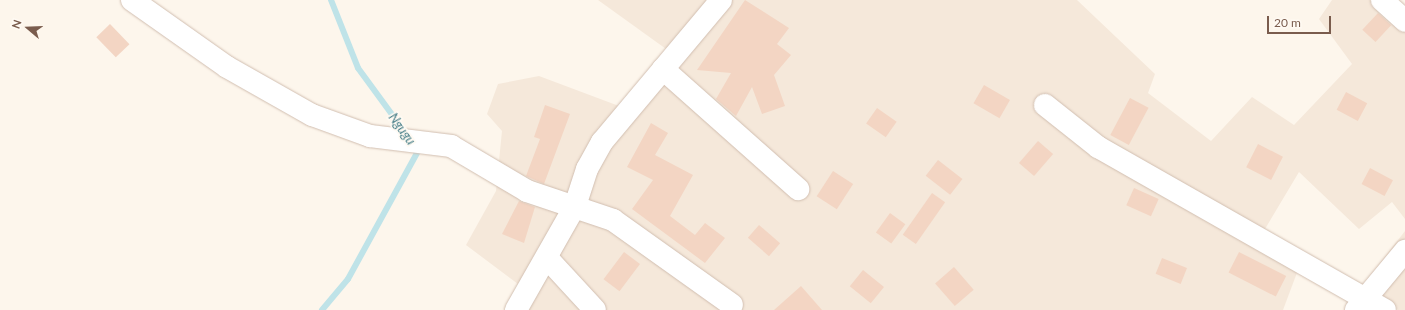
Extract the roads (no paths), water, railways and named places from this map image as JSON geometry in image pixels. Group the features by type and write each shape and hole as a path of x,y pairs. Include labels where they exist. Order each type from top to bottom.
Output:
{"street":[{"path":"132,0 226,67 312,115 370,136 451,146 528,191 613,220 732,305"},
{"path":"516,310 548,259 575,206 587,170 602,142 721,0"},
{"path":"1382,0 1405,21"},
{"path":"663,69 798,189"},
{"path":"1045,105 1098,147 1360,303 1385,310"},
{"path":"1360,303 1405,251"},
{"path":"548,259 595,310"}],"waterway":[{"name":"Ngugu","path":"331,0 358,68 407,135"},
{"name":"Ngugu","path":"322,310 348,279 418,151 416,147"}]}
